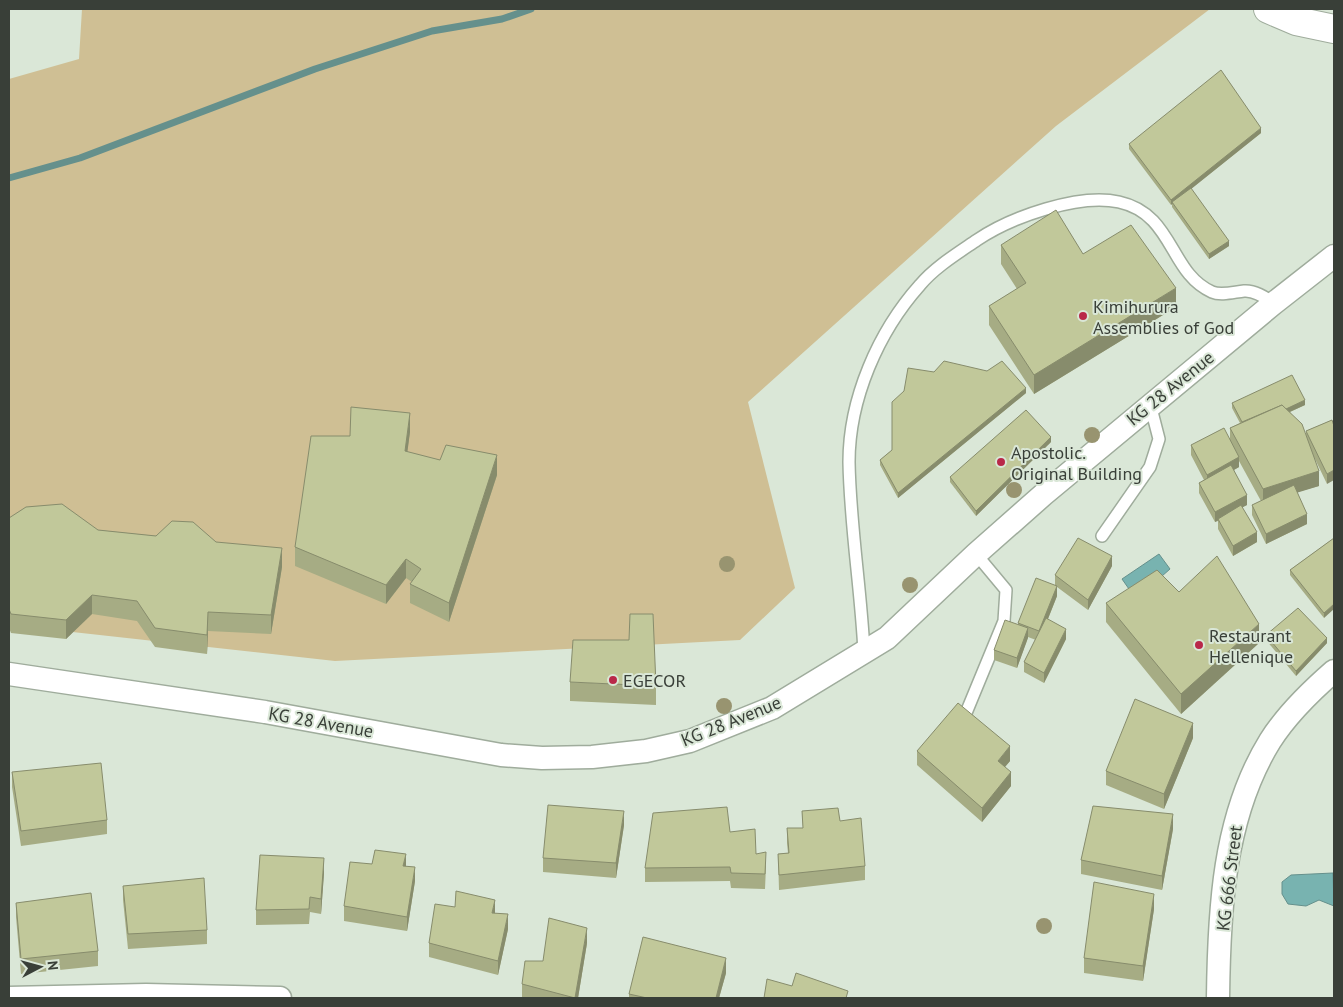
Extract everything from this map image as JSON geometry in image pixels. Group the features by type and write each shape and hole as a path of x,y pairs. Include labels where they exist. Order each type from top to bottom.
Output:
{"main road":[{"path":"1268,9 1296,21 1334,29"}],"street":[{"name":"KG 28 Avenue","path":"9,674 265,712 501,755 542,758 592,758 690,741 772,708 888,638 976,554 1150,404 1274,302 1334,256"},
{"name":"KG 666 Street","path":"1218,998 1227,862 1237,813 1251,777 1270,740 1292,712 1334,671"},
{"path":"9,998 146,995 280,998"}],"lane":[{"path":"864,652 849,461 855,402 874,357 895,316 921,283 993,229 1026,214 1096,200 1118,202 1143,210 1155,222 1194,281 1214,293 1246,291 1262,295 1274,302"},
{"path":"1102,536 1150,467 1160,439 1150,404"},
{"path":"966,713 1004,621 1006,590 976,554"}],"shaded area":[{"path":"82,9 1210,9 1056,126 748,402 795,588 740,640 335,661 9,625 9,79 79,59"}],"water":[{"path":"1159,554 1170,569 1136,599 1122,579"},
{"path":"1333,873 1334,906 1319,900 1306,906 1288,904 1282,894 1282,882 1291,875"}],"building":[{"path":"1221,70 1261,128 1171,200 1129,144"},
{"path":"1191,188 1229,241 1209,254 1172,202"},
{"name":"Kimihurura Assemblies of God","path":"1056,210 1083,254 1131,225 1176,288 1034,375 989,306 1026,283 1001,245"},
{"path":"944,361 987,371 1002,361 1026,388 898,493 880,460 892,450 892,402 904,391 908,368 934,372"},
{"path":"1292,375 1305,400 1286,409 1282,405 1242,422 1232,403"},
{"path":"1282,405 1302,424 1319,471 1263,489 1230,428"},
{"path":"351,407 410,413 405,451 440,460 446,445 497,455 449,603 410,584 421,569 406,559 386,585 295,547 311,436 350,436"},
{"name":"Apostolic. Original Building","path":"1026,410 1051,437 976,511 950,477"},
{"path":"1332,420 1334,426 1334,470 1327,474 1306,431"},
{"path":"1224,428 1239,457 1207,475 1191,445"},
{"path":"1231,465 1247,495 1215,512 1199,483"},
{"path":"1294,485 1307,514 1266,534 1252,505"},
{"path":"62,504 98,530 156,536 172,521 193,522 216,542 282,548 271,615 208,612 207,635 155,628 137,601 92,595 66,620 11,614 9,609 9,518 26,507"},
{"path":"1241,505 1257,532 1233,546 1218,519"},
{"path":"1078,538 1112,556 1088,600 1055,575"},
{"path":"1334,538 1334,604 1324,613 1290,570"},
{"path":"1217,556 1259,624 1181,694 1106,603 1157,570 1179,592"},
{"path":"1036,578 1057,586 1039,631 1018,623"},
{"path":"1298,608 1327,638 1296,671 1266,635"},
{"name":"EGECOR","path":"630,614 653,614 656,686 570,682 573,640 629,640"},
{"path":"1046,618 1066,629 1044,673 1024,662"},
{"path":"1005,620 1028,628 1017,658 994,650"},
{"path":"1135,699 1193,723 1164,794 1106,771"},
{"path":"958,703 1010,746 998,761 1011,772 982,808 917,751"},
{"path":"101,763 107,820 21,831 12,772"},
{"path":"548,805 624,811 616,863 543,858"},
{"path":"1093,806 1173,814 1162,876 1081,860"},
{"path":"727,807 730,832 755,829 756,854 766,852 765,874 731,873 730,867 645,868 653,813"},
{"path":"838,808 840,821 861,818 865,866 779,875 778,854 789,853 787,828 803,828 802,811"},
{"path":"375,850 406,854 403,866 415,867 407,917 344,906 350,862 372,864"},
{"path":"260,855 324,858 321,899 310,897 309,909 256,910"},
{"path":"204,878 207,930 128,934 123,886"},
{"path":"1094,882 1154,894 1143,966 1084,958"},
{"path":"456,891 495,900 492,913 508,914 498,961 429,943 435,904 455,907"},
{"path":"91,893 98,951 21,959 16,903"},
{"path":"549,918 587,928 575,998 522,984 525,961 543,961"},
{"path":"643,937 726,958 716,998 647,998 629,994"},
{"path":"796,973 848,991 846,998 764,998 767,979 792,986"}],"waterway":[{"path":"9,178 80,158 315,69 432,31 502,19 531,9"}],"place":[{"name":"Kimihurura Assemblies of God","path":"1083,316"},
{"name":"Apostolic. Original Building","path":"1001,462"},
{"name":"Restaurant Hellenique","path":"1199,645"},
{"name":"EGECOR","path":"613,680"}]}
